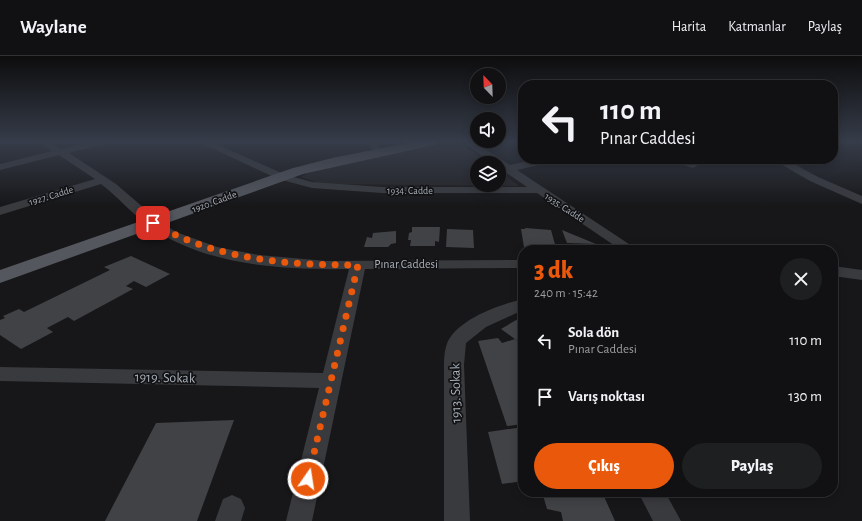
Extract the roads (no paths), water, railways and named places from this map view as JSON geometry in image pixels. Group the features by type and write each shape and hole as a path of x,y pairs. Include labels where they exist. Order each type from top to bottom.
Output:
{"main road":[{"name":"1920. Cadde","path":"0,277 282,177 330,163"}],"street":[{"path":"0,167 17,163"},
{"name":"Pınar Caddesi","path":"77,163 103,180 153,223 174,235 194,243 235,255 293,263 358,265 518,264"},
{"name":"1934. Cadde","path":"250,163 282,177 312,185 335,188 396,190 539,190"},
{"path":"506,165 518,163"},
{"path":"785,164 814,180 862,200"},
{"name":"1935. Cadde","path":"506,168 623,245"},
{"name":"1927. Cadde","path":"0,211 103,180"},
{"path":"299,521 358,265"},
{"path":"838,273 862,275"},
{"name":"1913. Sokak","path":"457,521 454,373 459,339 484,322 518,306"},
{"name":"1919. Sokak","path":"0,374 331,381"},
{"path":"654,497 668,521"}]}
